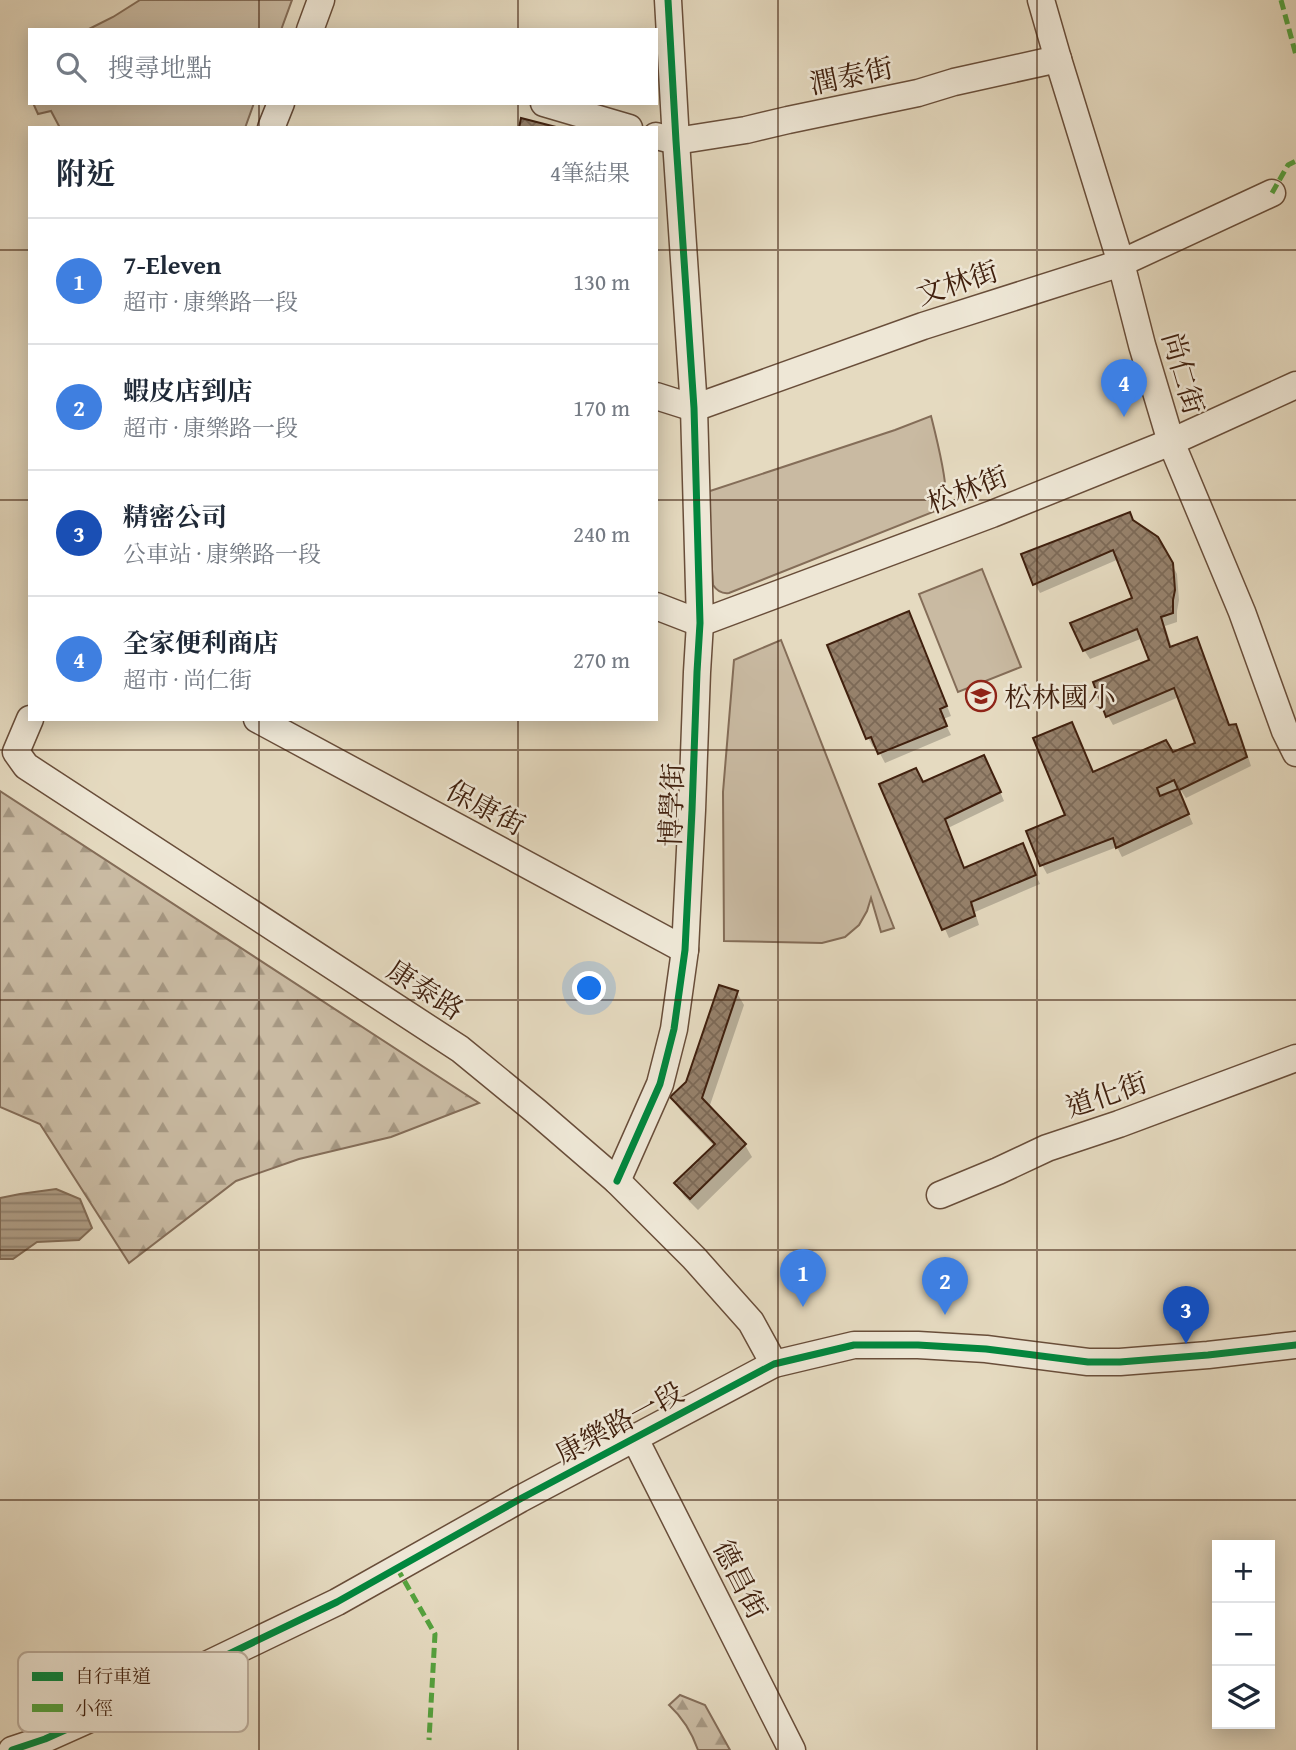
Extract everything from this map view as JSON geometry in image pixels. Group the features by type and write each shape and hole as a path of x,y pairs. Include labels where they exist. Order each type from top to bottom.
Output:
{"street":[{"path":"311,28 321,0"},
{"name":"博學街","path":"617,1181 660,1084 674,1029 685,950 692,810 700,623 694,408 666,139 668,0"},
{"name":"尚仁街","path":"1041,0 1121,263 1171,442 1242,612 1285,731 1296,753"},
{"name":"潤泰街","path":"666,139 746,130 1058,59"},
{"path":"272,126 280,105"},
{"path":"551,105 622,126"},
{"name":"文林街","path":"694,408 923,326 1121,263 1272,193"},
{"name":"松林街","path":"700,623 992,514 1171,442 1296,385"},
{"path":"658,397 694,408"},
{"path":"658,607 700,623"},
{"name":"康泰路","path":"29,721 16,752 26,766 460,1049 617,1181 694,1258 751,1322 774,1364"},
{"name":"保康街","path":"265,721 284,726 685,950"},
{"name":"道化街","path":"940,1195 1047,1148 1296,1058"},
{"name":"康樂路一段","path":"233,1652 337,1602 634,1437 774,1364 854,1345 986,1349 1088,1362 1119,1362 1296,1345"},
{"name":"德昌街","path":"634,1437 792,1750"},
{"name":"康樂路一段","path":"12,1750 61,1732"}],"green space":[{"path":"140,0 292,0 282,28 91,28"},
{"path":"34,105 253,105 246,126 59,126 51,111 38,114"},
{"path":"931,416 946,493 938,510 729,593 718,590 713,585 707,492"},
{"path":"982,569 1021,667 958,692 919,594"},
{"path":"781,640 894,928 881,932 871,898 859,925 845,937 822,943 724,941 723,792 734,660"},
{"path":"0,791 479,1103 391,1137 299,1159 236,1181 129,1263 40,1124 0,1107"},
{"path":"680,1695 705,1705 730,1750 698,1750 686,1726 669,1705"}],"shaded area":[{"path":"56,1189 80,1199 92,1228 79,1240 37,1242 13,1259 0,1259 0,1198"}],"building":[{"path":"521,118 552,126 519,126"},
{"path":"1130,512 1133,520 1158,537 1173,563 1173,613 1161,617 1170,647 1197,637 1229,725 1236,724 1247,757 1179,790 1189,814 1116,848 1113,838 1040,866 1026,831 1065,815 1033,738 1072,722 1093,772 1166,740 1173,752 1195,743 1174,688 1106,717 1093,682 1149,660 1137,629 1083,651 1070,623 1132,598 1113,550 1033,585 1021,554","holes":["1174,780 1178,789 1160,796 1157,788"]},
{"path":"909,611 947,706 940,709 947,726 878,754 871,737 866,739 827,645"},
{"path":"984,755 1001,792 945,819 964,868 1023,843 1036,875 971,902 975,916 942,930 879,784 916,768 923,782"},
{"path":"719,985 738,991 702,1098 746,1144 690,1199 674,1183 715,1144 670,1097 686,1082"}],"marked path":[{"path":"1281,0 1296,55"},
{"path":"1272,193 1288,165 1296,161"},
{"path":"397,1568 435,1634 429,1740"}],"cycle path":[{"path":"617,1181 660,1084 674,1029 685,950 692,810 700,623 694,408 668,0"},
{"path":"233,1652 337,1602 520,1499 774,1364 854,1345 986,1349 1088,1362 1208,1355 1296,1345"},
{"path":"12,1750 61,1732"}],"place":[{"name":"全家便利商店","path":"1124,417"},
{"name":"松林國小","path":"981,696"},
{"name":"7-Eleven","path":"803,1307"},
{"name":"蝦皮店到店","path":"945,1315"},
{"name":"精密公司","path":"1186,1344"}]}
